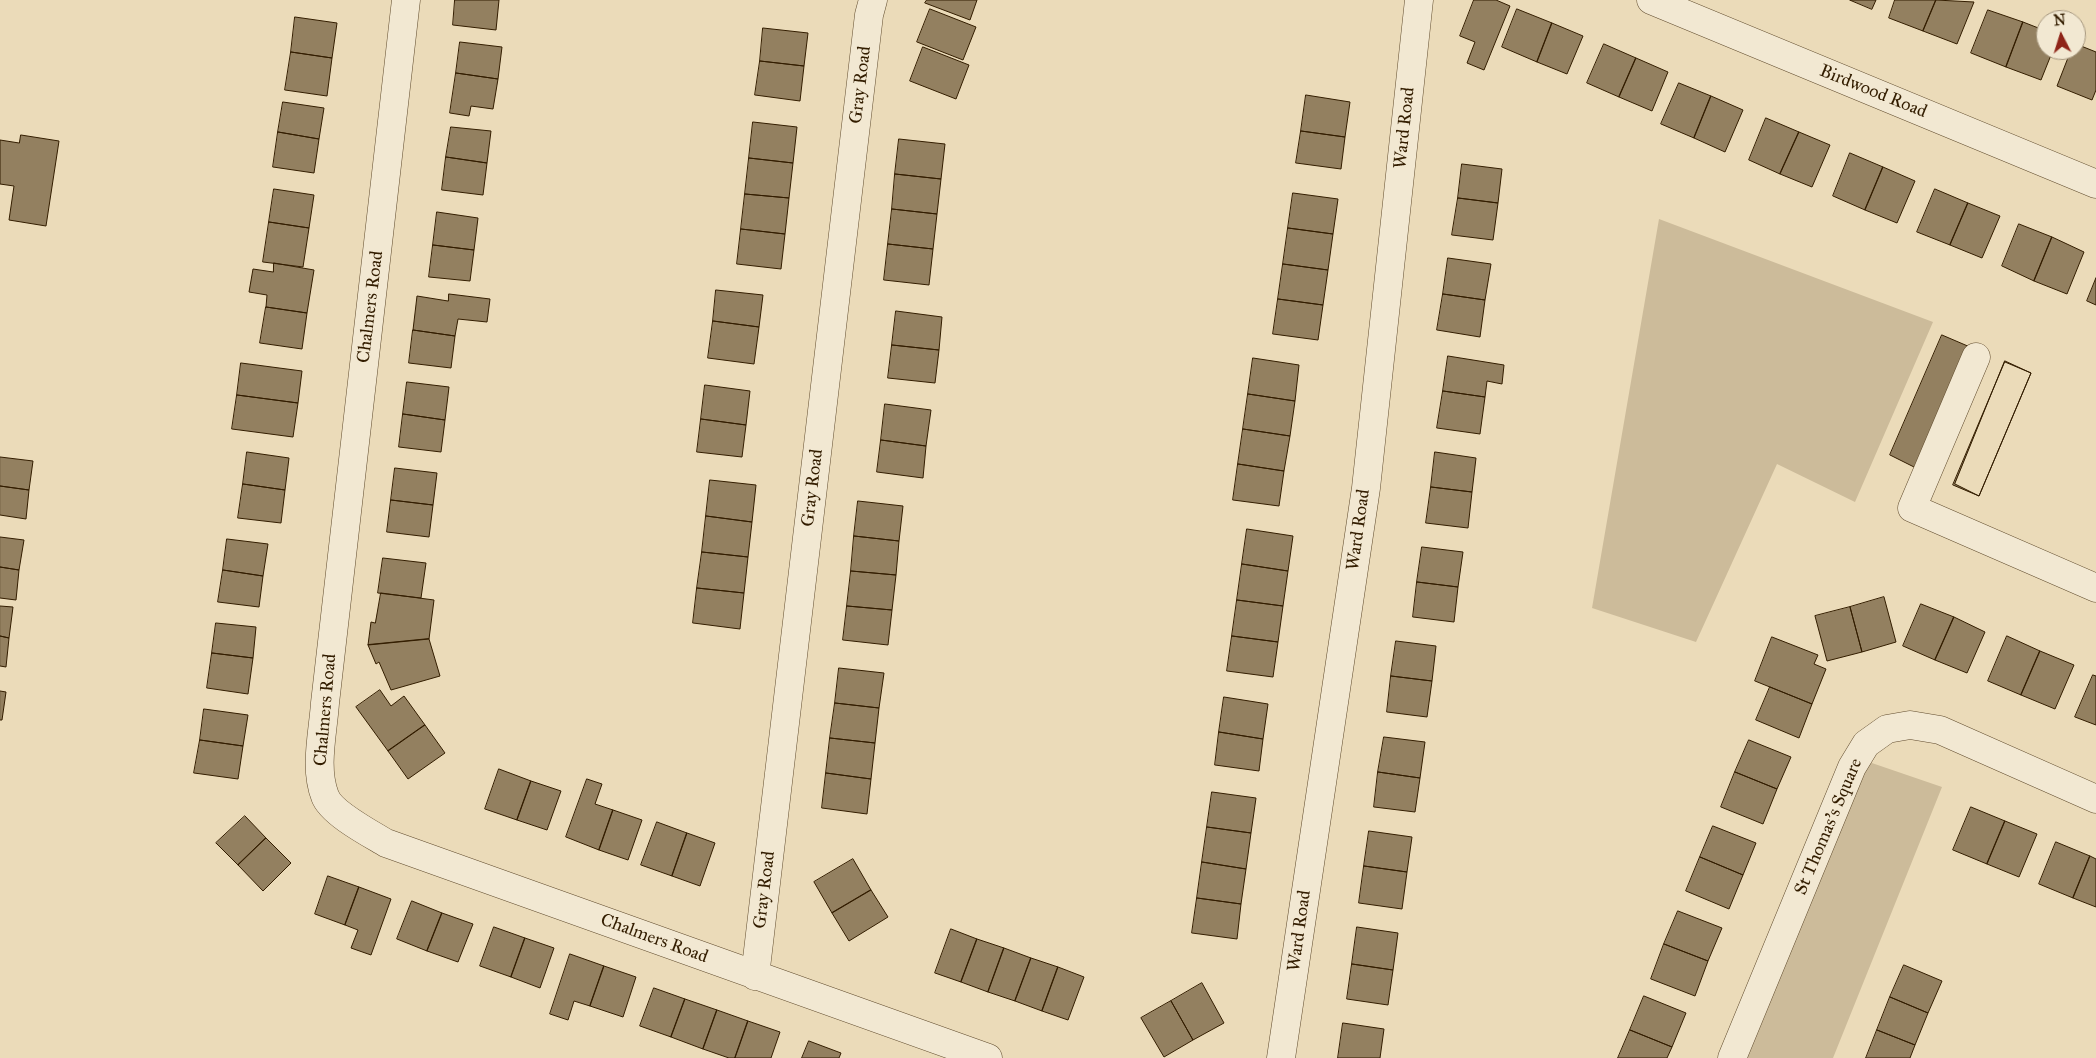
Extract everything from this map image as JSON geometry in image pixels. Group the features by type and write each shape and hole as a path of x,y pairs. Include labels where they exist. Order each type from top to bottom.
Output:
{"street":[{"name":"Chalmers Road","path":"406,0 325,704 320,770 325,798 350,822 386,843 988,1058"},
{"name":"Gray Road","path":"755,976 869,15 873,0"},
{"name":"Ward Road","path":"1281,1058 1366,488 1419,0"},
{"name":"Birdwood Road","path":"1664,3 2096,184"},
{"path":"1976,357 1912,508 2096,588"},
{"name":"St Thomas's Square","path":"1732,1058 1852,767 1866,744 1887,729 1910,724 1940,730 2096,799"}],"shaded area":[{"path":"1659,219 1933,322 1855,502 1777,464 1696,642 1592,608"},
{"path":"1866,761 1942,787 1833,1058 1747,1058"}],"building":[{"path":"455,0 499,0 496,30 453,25"},
{"path":"927,0 977,0 970,20 925,3"},
{"path":"1474,0 1496,0 1510,6 1484,70 1467,63 1475,42 1460,36"},
{"path":"1850,0 1876,0 1872,9"},
{"path":"1895,0 1936,0 1923,31 1889,18"},
{"path":"1936,0 1974,2 1957,44 1923,31"},
{"path":"930,9 976,27 963,60 917,42"},
{"path":"1517,9 1552,23 1537,62 1502,47"},
{"path":"1988,10 2023,22 2006,67 1971,53"},
{"path":"295,17 337,23 332,58 291,52"},
{"path":"2023,22 2036,27 2036,60 2049,60 2041,80 2006,67"},
{"path":"1552,23 1583,36 1567,74 1537,62"},
{"path":"763,28 808,33 804,66 760,61"},
{"path":"460,42 502,47 498,79 456,73"},
{"path":"1604,44 1636,58 1619,97 1587,83"},
{"path":"923,47 969,65 956,99 910,81"},
{"path":"2086,48 2096,52 2096,90 2092,100 2057,86 2067,60 2086,60"},
{"path":"291,52 332,58 327,96 285,90"},
{"path":"1636,58 1668,72 1652,111 1619,97"},
{"path":"760,61 804,66 800,101 755,95"},
{"path":"456,73 498,79 493,109 471,106 469,116 450,113"},
{"path":"1679,83 1711,96 1694,138 1661,124"},
{"path":"1306,95 1350,102 1345,137 1301,131"},
{"path":"1711,96 1743,110 1725,152 1694,138"},
{"path":"283,102 324,108 319,139 278,132"},
{"path":"1766,118 1799,132 1780,174 1749,160"},
{"path":"753,122 797,127 793,163 749,158"},
{"path":"451,127 491,131 487,163 446,157"},
{"path":"1301,131 1345,137 1341,169 1296,163"},
{"path":"278,132 319,139 314,173 273,167"},
{"path":"1799,132 1830,145 1812,187 1780,174"},
{"path":"21,135 59,141 46,226 9,220 14,186 0,184 0,140 19,143"},
{"path":"899,139 945,144 941,179 895,174"},
{"path":"1850,153 1883,167 1865,210 1833,196"},
{"path":"446,157 487,163 483,195 442,190"},
{"path":"749,158 793,163 789,198 745,194"},
{"path":"1462,164 1502,169 1498,203 1458,198"},
{"path":"1883,167 1915,181 1897,223 1865,210"},
{"path":"895,174 941,179 937,214 892,209"},
{"path":"274,189 314,195 309,228 269,222"},
{"path":"1935,189 1968,203 1950,245 1917,232"},
{"path":"1293,193 1338,199 1333,234 1288,228"},
{"path":"745,194 789,198 785,234 741,229"},
{"path":"1458,198 1498,203 1493,240 1452,235"},
{"path":"1968,203 2000,216 1982,258 1950,245"},
{"path":"892,209 937,214 933,249 888,244"},
{"path":"437,212 478,218 474,250 433,245"},
{"path":"269,222 309,228 303,267 263,262"},
{"path":"2019,224 2052,237 2034,281 2002,266"},
{"path":"1288,228 1333,234 1328,270 1283,264"},
{"path":"741,229 785,234 781,269 737,264"},
{"path":"2052,237 2084,252 2067,294 2034,281"},
{"path":"888,244 933,249 929,285 884,280"},
{"path":"433,245 474,250 470,281 429,277"},
{"path":"1448,258 1491,264 1485,300 1443,294"},
{"path":"274,263 314,270 307,313 266,307 267,295 249,292 253,269 273,272"},
{"path":"1283,264 1328,270 1323,305 1278,299"},
{"path":"2096,278 2096,305 2087,301"},
{"path":"716,290 763,295 759,327 713,321"},
{"path":"449,294 490,299 487,322 458,319 455,336 413,330 417,296 448,301"},
{"path":"1443,294 1485,300 1480,337 1437,330"},
{"path":"1278,299 1323,305 1318,340 1273,334"},
{"path":"266,307 307,313 302,349 260,343"},
{"path":"896,311 942,317 939,350 892,345"},
{"path":"713,321 759,327 754,364 708,358"},
{"path":"413,330 455,336 451,368 409,363"},
{"path":"1942,335 1970,347 1920,470 1890,455"},
{"path":"892,345 939,350 935,383 888,378"},
{"path":"1448,356 1504,365 1502,384 1487,381 1485,397 1443,391"},
{"path":"1253,358 1299,365 1295,401 1248,394"},
{"path":"2005,361 2031,373 1979,496 1955,484"},
{"path":"2005,362 2031,373 1979,496 1953,485"},
{"path":"241,363 302,371 298,403 237,395"},
{"path":"407,382 449,387 445,420 403,414"},
{"path":"705,385 750,391 746,425 701,419"},
{"path":"1443,391 1485,397 1480,434 1437,428"},
{"path":"1248,394 1295,401 1290,436 1243,429"},
{"path":"237,395 298,403 293,437 232,429"},
{"path":"885,404 931,410 926,446 881,440"},
{"path":"403,414 445,420 441,452 399,447"},
{"path":"701,419 746,425 742,457 697,452"},
{"path":"1243,429 1290,436 1284,471 1238,464"},
{"path":"881,440 926,446 923,478 877,472"},
{"path":"247,452 289,458 285,490 243,484"},
{"path":"1435,452 1476,458 1472,492 1431,487"},
{"path":"0,457 33,461 29,490 0,486"},
{"path":"1238,464 1284,471 1279,506 1233,500"},
{"path":"395,468 437,473 433,505 391,500"},
{"path":"710,480 756,485 752,522 706,516"},
{"path":"243,484 285,490 281,523 238,518"},
{"path":"0,486 29,490 26,519 0,515"},
{"path":"1431,487 1472,492 1468,528 1426,523"},
{"path":"391,500 433,505 429,537 387,532"},
{"path":"858,501 903,506 899,541 854,536"},
{"path":"706,516 752,522 748,557 702,552"},
{"path":"1247,529 1293,536 1288,571 1242,564"},
{"path":"854,536 899,541 896,575 851,571"},
{"path":"0,537 24,540 19,570 0,567"},
{"path":"227,539 268,544 263,576 223,570"},
{"path":"1422,547 1463,552 1458,587 1417,582"},
{"path":"702,552 748,557 744,593 697,588"},
{"path":"383,558 426,563 421,598 378,593"},
{"path":"1242,564 1288,571 1283,606 1237,600"},
{"path":"0,567 19,570 16,600 0,598"},
{"path":"223,570 263,576 259,607 218,602"},
{"path":"851,571 896,575 892,610 847,606"},
{"path":"1417,582 1458,587 1454,622 1413,617"},
{"path":"697,588 744,593 740,629 693,623"},
{"path":"381,593 434,600 429,639 368,645 371,622 375,623"},
{"path":"1884,597 1896,642 1862,652 1850,607"},
{"path":"1237,600 1283,606 1278,642 1232,636"},
{"path":"1921,604 1954,617 1935,660 1903,646"},
{"path":"0,606 13,607 9,638 0,636"},
{"path":"847,606 892,610 888,645 843,640"},
{"path":"1850,607 1862,652 1827,661 1815,616"},
{"path":"1954,617 1985,632 1967,673 1935,660"},
{"path":"216,623 256,627 253,658 212,653"},
{"path":"0,636 9,638 6,667 0,666"},
{"path":"1232,636 1278,642 1273,677 1227,671"},
{"path":"2007,636 2040,651 2021,695 1988,681"},
{"path":"1772,637 1818,655 1814,664 1826,669 1812,704 1755,681"},
{"path":"429,639 440,676 391,690 379,662 376,664 368,645"},
{"path":"1396,641 1436,646 1432,681 1391,676"},
{"path":"2040,651 2074,665 2055,709 2021,695"},
{"path":"212,653 253,658 248,694 207,688"},
{"path":"839,668 884,673 879,708 835,703"},
{"path":"2093,675 2096,676 2096,725 2075,717"},
{"path":"1391,676 1432,681 1427,717 1387,712"},
{"path":"1770,687 1812,704 1799,738 1756,720"},
{"path":"380,690 391,706 404,696 425,725 388,751 356,707"},
{"path":"0,691 6,692 2,720 0,720"},
{"path":"1224,697 1268,704 1263,739 1219,732"},
{"path":"835,703 879,708 875,743 830,738"},
{"path":"204,709 248,715 243,746 200,740"},
{"path":"425,725 445,753 408,779 388,751"},
{"path":"1219,732 1263,739 1259,771 1215,765"},
{"path":"1384,737 1425,742 1420,778 1378,772"},
{"path":"830,738 875,743 871,779 826,773"},
{"path":"200,740 243,746 238,779 194,773"},
{"path":"1749,740 1791,757 1777,789 1735,772"},
{"path":"499,769 531,781 517,820 485,809"},
{"path":"1378,772 1420,778 1415,812 1374,807"},
{"path":"1735,772 1777,789 1763,824 1721,807"},
{"path":"826,773 871,779 867,814 822,808"},
{"path":"587,779 602,784 595,804 613,810 599,850 566,837"},
{"path":"531,781 561,791 547,830 517,820"},
{"path":"1212,792 1256,798 1251,833 1207,827"},
{"path":"1971,807 2005,821 1987,864 1953,850"},
{"path":"613,810 642,820 628,860 599,850"},
{"path":"245,816 266,838 238,865 216,843"},
{"path":"2005,821 2037,834 2019,877 1987,864"},
{"path":"657,822 687,833 672,876 641,865"},
{"path":"1713,826 1756,843 1743,875 1700,857"},
{"path":"1207,827 1251,833 1246,869 1202,862"},
{"path":"1369,831 1412,837 1407,872 1364,866"},
{"path":"687,833 715,843 700,886 672,876"},
{"path":"266,838 291,863 263,891 238,865"},
{"path":"2056,842 2090,856 2073,898 2039,884"},
{"path":"2090,856 2096,859 2096,907 2073,898"},
{"path":"1700,857 1743,875 1729,909 1686,891"},
{"path":"853,859 871,890 832,913 814,882"},
{"path":"1202,862 1246,869 1241,904 1197,898"},
{"path":"1364,866 1407,872 1402,909 1359,903"},
{"path":"328,876 359,887 345,925 315,914"},
{"path":"359,887 391,899 371,955 351,948 358,930 345,925"},
{"path":"871,890 888,917 849,941 832,913"},
{"path":"1197,898 1241,904 1237,939 1192,933"},
{"path":"412,901 442,913 427,951 397,939"},
{"path":"1678,911 1722,928 1708,961 1664,944"},
{"path":"442,913 473,924 458,962 427,951"},
{"path":"494,927 525,938 511,977 480,966"},
{"path":"1357,927 1398,933 1393,970 1352,964"},
{"path":"951,929 977,939 961,982 935,973"},
{"path":"525,938 554,948 540,988 511,977"},
{"path":"977,939 1004,948 988,992 961,982"},
{"path":"1664,944 1708,961 1695,996 1651,979"},
{"path":"1004,948 1031,958 1015,1001 988,992"},
{"path":"570,954 604,966 590,1006 574,1001 568,1020 550,1014"},
{"path":"1031,958 1058,967 1042,1011 1015,1001"},
{"path":"1352,964 1393,970 1388,1005 1347,999"},
{"path":"1904,965 1942,981 1928,1013 1890,997"},
{"path":"604,966 636,977 623,1017 590,1006"},
{"path":"1058,967 1084,977 1068,1020 1042,1011"},
{"path":"1202,983 1224,1023 1193,1040 1171,1001"},
{"path":"654,988 685,999 671,1037 640,1026"},
{"path":"1644,996 1686,1013 1672,1047 1630,1030"},
{"path":"1890,997 1928,1013 1915,1045 1877,1030"},
{"path":"685,999 717,1010 703,1049 671,1037"},
{"path":"1171,1001 1193,1040 1164,1057 1141,1018"},
{"path":"717,1010 748,1021 735,1058 729,1058 703,1049"},
{"path":"748,1021 780,1032 771,1058 735,1058"},
{"path":"1343,1023 1384,1029 1380,1058 1338,1058"},
{"path":"1630,1030 1672,1047 1667,1058 1618,1058"},
{"path":"1877,1030 1915,1045 1910,1058 1866,1058"},
{"path":"809,1041 841,1053 839,1058 802,1058"}]}
